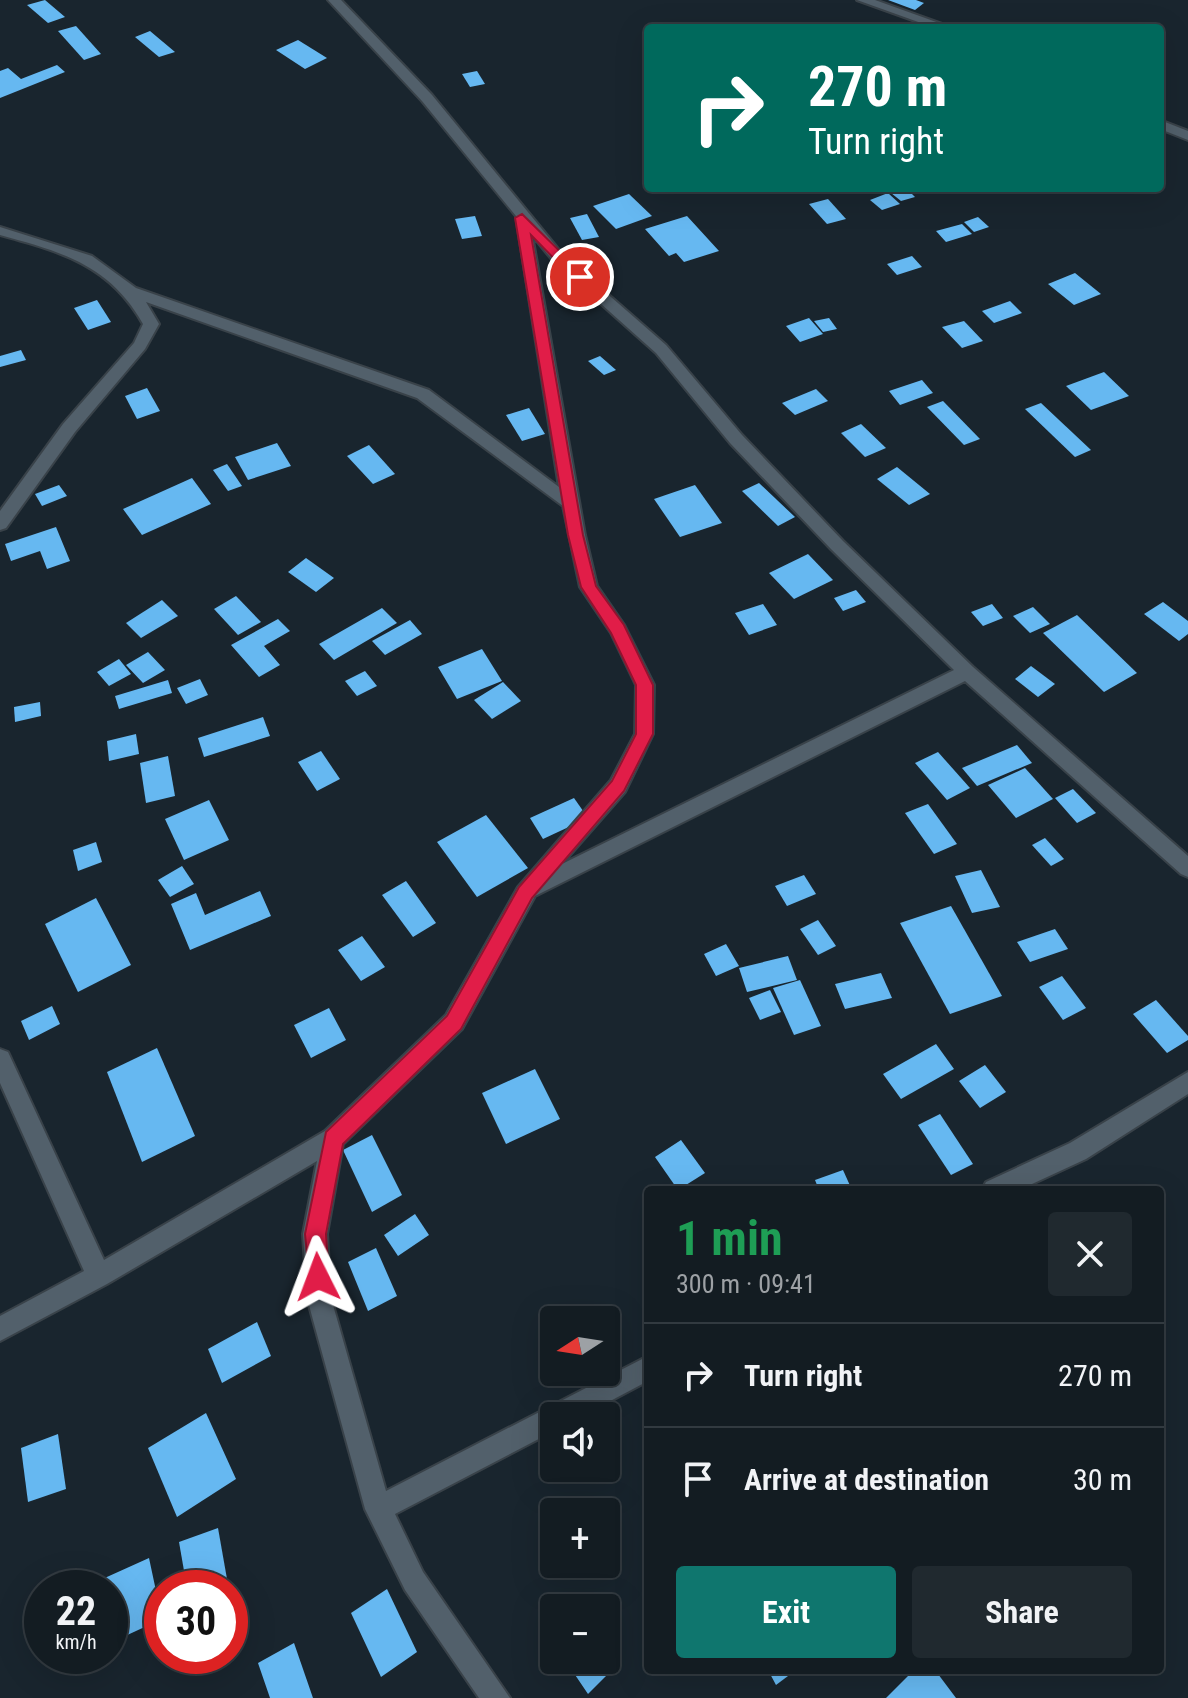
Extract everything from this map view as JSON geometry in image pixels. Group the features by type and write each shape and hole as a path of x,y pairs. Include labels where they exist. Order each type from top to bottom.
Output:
{"street":[{"path":"334,0 427,98 522,218 559,259 661,349 746,450 837,545 967,672 1188,868"},
{"path":"863,0 935,24"},
{"path":"1164,126 1188,136"},
{"path":"0,1329 99,1276 333,1139 454,1022 525,893 618,786 644,734 645,685 618,630 589,587 570,503 522,218"},
{"path":"0,231 54,246 107,270 132,292 151,324 140,345 69,428 0,524"},
{"path":"132,292 423,394 570,503"},
{"path":"525,893 967,672"},
{"path":"0,1059 99,1276"},
{"path":"1003,1186 1078,1151 1188,1082"},
{"path":"333,1139 315,1234 319,1298 378,1509 414,1581 496,1698"},
{"path":"582,1402 644,1370"},
{"path":"378,1509 540,1424"}],"building":[{"path":"45,0 65,17 48,23 27,5"},
{"path":"888,0 916,0 924,3 915,10"},
{"path":"76,26 101,54 84,60 58,31"},
{"path":"150,31 175,52 159,57 135,37"},
{"path":"298,40 327,58 305,69 276,50"},
{"path":"57,65 65,72 0,98 0,71 8,68 21,79"},
{"path":"477,71 485,84 470,87 462,74"},
{"path":"910,192 915,197 901,201 891,193"},
{"path":"888,193 900,204 882,210 870,200"},
{"path":"629,194 652,216 616,229 593,206"},
{"path":"828,199 846,219 827,224 809,204"},
{"path":"587,214 599,237 582,240 570,218"},
{"path":"475,216 482,236 462,239 455,219"},
{"path":"687,216 719,251 684,262 676,253 669,256 645,229"},
{"path":"978,217 989,227 974,232 964,222"},
{"path":"962,224 972,234 946,242 936,231"},
{"path":"912,256 922,267 897,275 887,264"},
{"path":"1075,273 1101,294 1074,305 1048,284"},
{"path":"97,300 111,322 88,330 74,308"},
{"path":"1010,301 1022,313 994,323 982,311"},
{"path":"809,318 823,334 800,342 786,326"},
{"path":"829,318 837,329 823,332 814,321"},
{"path":"964,321 983,341 962,348 942,327"},
{"path":"21,350 26,360 0,367 0,356"},
{"path":"600,356 616,370 604,375 588,361"},
{"path":"1104,372 1129,396 1091,410 1066,386"},
{"path":"922,380 933,393 900,405 889,391"},
{"path":"147,388 160,411 137,419 125,396"},
{"path":"816,389 828,401 795,415 782,403"},
{"path":"943,401 980,439 964,445 927,407"},
{"path":"1041,403 1091,450 1075,457 1025,409"},
{"path":"529,408 545,434 522,441 506,415"},
{"path":"861,424 886,448 865,457 841,433"},
{"path":"277,443 291,466 248,480 235,457"},
{"path":"369,445 395,474 373,484 347,456"},
{"path":"227,464 242,486 228,491 213,470"},
{"path":"897,467 930,494 909,505 877,479"},
{"path":"192,478 211,504 142,535 123,509"},
{"path":"759,483 795,517 778,526 742,491"},
{"path":"59,485 67,496 42,506 35,494"},
{"path":"695,485 722,523 680,537 654,499"},
{"path":"56,527 70,561 47,569 40,551 11,561 5,544"},
{"path":"808,554 833,580 794,599 769,573"},
{"path":"306,558 334,578 316,592 288,572"},
{"path":"856,590 866,602 843,611 834,598"},
{"path":"236,596 261,622 238,635 214,609"},
{"path":"162,600 178,616 141,638 126,623"},
{"path":"1163,602 1188,621 1188,634 1179,641 1144,614"},
{"path":"763,604 777,625 749,635 735,613"},
{"path":"992,604 1003,618 983,626 971,612"},
{"path":"1033,607 1050,624 1030,633 1013,616"},
{"path":"382,608 397,623 334,660 319,644"},
{"path":"1077,615 1137,673 1104,692 1043,633"},
{"path":"278,619 290,631 264,646 280,665 259,677 231,645"},
{"path":"410,620 422,634 385,655 372,641"},
{"path":"482,649 502,681 457,699 438,667"},
{"path":"148,652 165,670 143,683 126,665"},
{"path":"119,659 131,674 109,686 97,672"},
{"path":"1031,666 1055,684 1038,697 1015,679"},
{"path":"365,671 377,686 357,696 345,681"},
{"path":"200,679 208,695 186,704 177,688"},
{"path":"168,680 172,693 119,709 115,696"},
{"path":"503,682 521,701 492,719 474,700"},
{"path":"40,702 41,716 15,722 14,707"},
{"path":"263,717 270,736 204,757 198,738"},
{"path":"136,734 139,754 109,761 107,741"},
{"path":"1017,745 1032,763 977,786 962,768"},
{"path":"321,751 340,779 317,791 298,762"},
{"path":"938,752 970,788 947,800 915,763"},
{"path":"168,756 175,796 146,803 140,763"},
{"path":"1025,768 1053,799 1016,818 988,785"},
{"path":"1073,789 1096,813 1077,823 1055,798"},
{"path":"574,798 588,818 543,839 530,818"},
{"path":"209,800 229,840 184,860 165,819"},
{"path":"928,804 957,844 934,854 905,813"},
{"path":"486,815 528,868 477,897 437,842"},
{"path":"1045,838 1064,859 1051,866 1032,845"},
{"path":"96,842 102,862 78,871 73,850"},
{"path":"182,866 194,884 170,897 158,880"},
{"path":"981,870 1000,907 972,913 955,876"},
{"path":"804,875 816,894 787,906 775,886"},
{"path":"406,881 436,923 413,937 382,895"},
{"path":"260,891 271,916 190,950 171,904 196,893 205,915"},
{"path":"96,898 131,965 78,992 45,924"},
{"path":"951,906 1002,996 950,1014 900,923"},
{"path":"818,920 836,946 818,955 800,929"},
{"path":"1055,929 1068,949 1030,962 1017,942"},
{"path":"362,936 385,967 361,981 338,950"},
{"path":"726,944 739,966 716,976 704,954"},
{"path":"788,956 797,980 747,992 739,968"},
{"path":"881,973 892,998 845,1009 835,984"},
{"path":"1062,976 1086,1008 1063,1020 1039,987"},
{"path":"800,980 821,1026 794,1035 773,988"},
{"path":"770,990 781,1012 760,1020 749,998"},
{"path":"1156,1000 1188,1036 1188,1040 1167,1053 1133,1014"},
{"path":"52,1006 60,1024 29,1040 21,1021"},
{"path":"329,1008 346,1040 311,1058 294,1025"},
{"path":"936,1044 954,1069 901,1099 883,1074"},
{"path":"157,1048 195,1136 142,1162 107,1072"},
{"path":"985,1065 1006,1092 980,1108 959,1081"},
{"path":"535,1069 560,1119 506,1144 482,1093"},
{"path":"940,1114 973,1164 951,1175 918,1125"},
{"path":"372,1135 402,1195 372,1212 343,1150"},
{"path":"681,1140 705,1173 684,1186 675,1186 655,1157"},
{"path":"843,1170 850,1186 817,1186 815,1180"},
{"path":"415,1214 429,1235 398,1256 384,1235"},
{"path":"376,1248 397,1296 368,1311 348,1262"},
{"path":"257,1322 271,1356 222,1383 208,1349"},
{"path":"206,1413 236,1479 177,1517 148,1448"},
{"path":"58,1434 66,1489 28,1502 21,1448"},
{"path":"218,1528 225,1570 184,1570 179,1542"},
{"path":"149,1558 152,1570 144,1570 144,1627 128,1635 128,1570 122,1570"},
{"path":"387,1589 417,1652 381,1677 351,1613"},
{"path":"294,1643 313,1698 270,1698 258,1663"},
{"path":"574,1674 608,1674 588,1694"},
{"path":"770,1674 791,1674 776,1685"},
{"path":"910,1674 938,1674 956,1698 886,1698"}],"route":[{"path":"318,1277 315,1234 333,1139 454,1022 525,893 618,786 644,734 645,685 618,630 589,587 576,535 522,218 580,277"}]}
